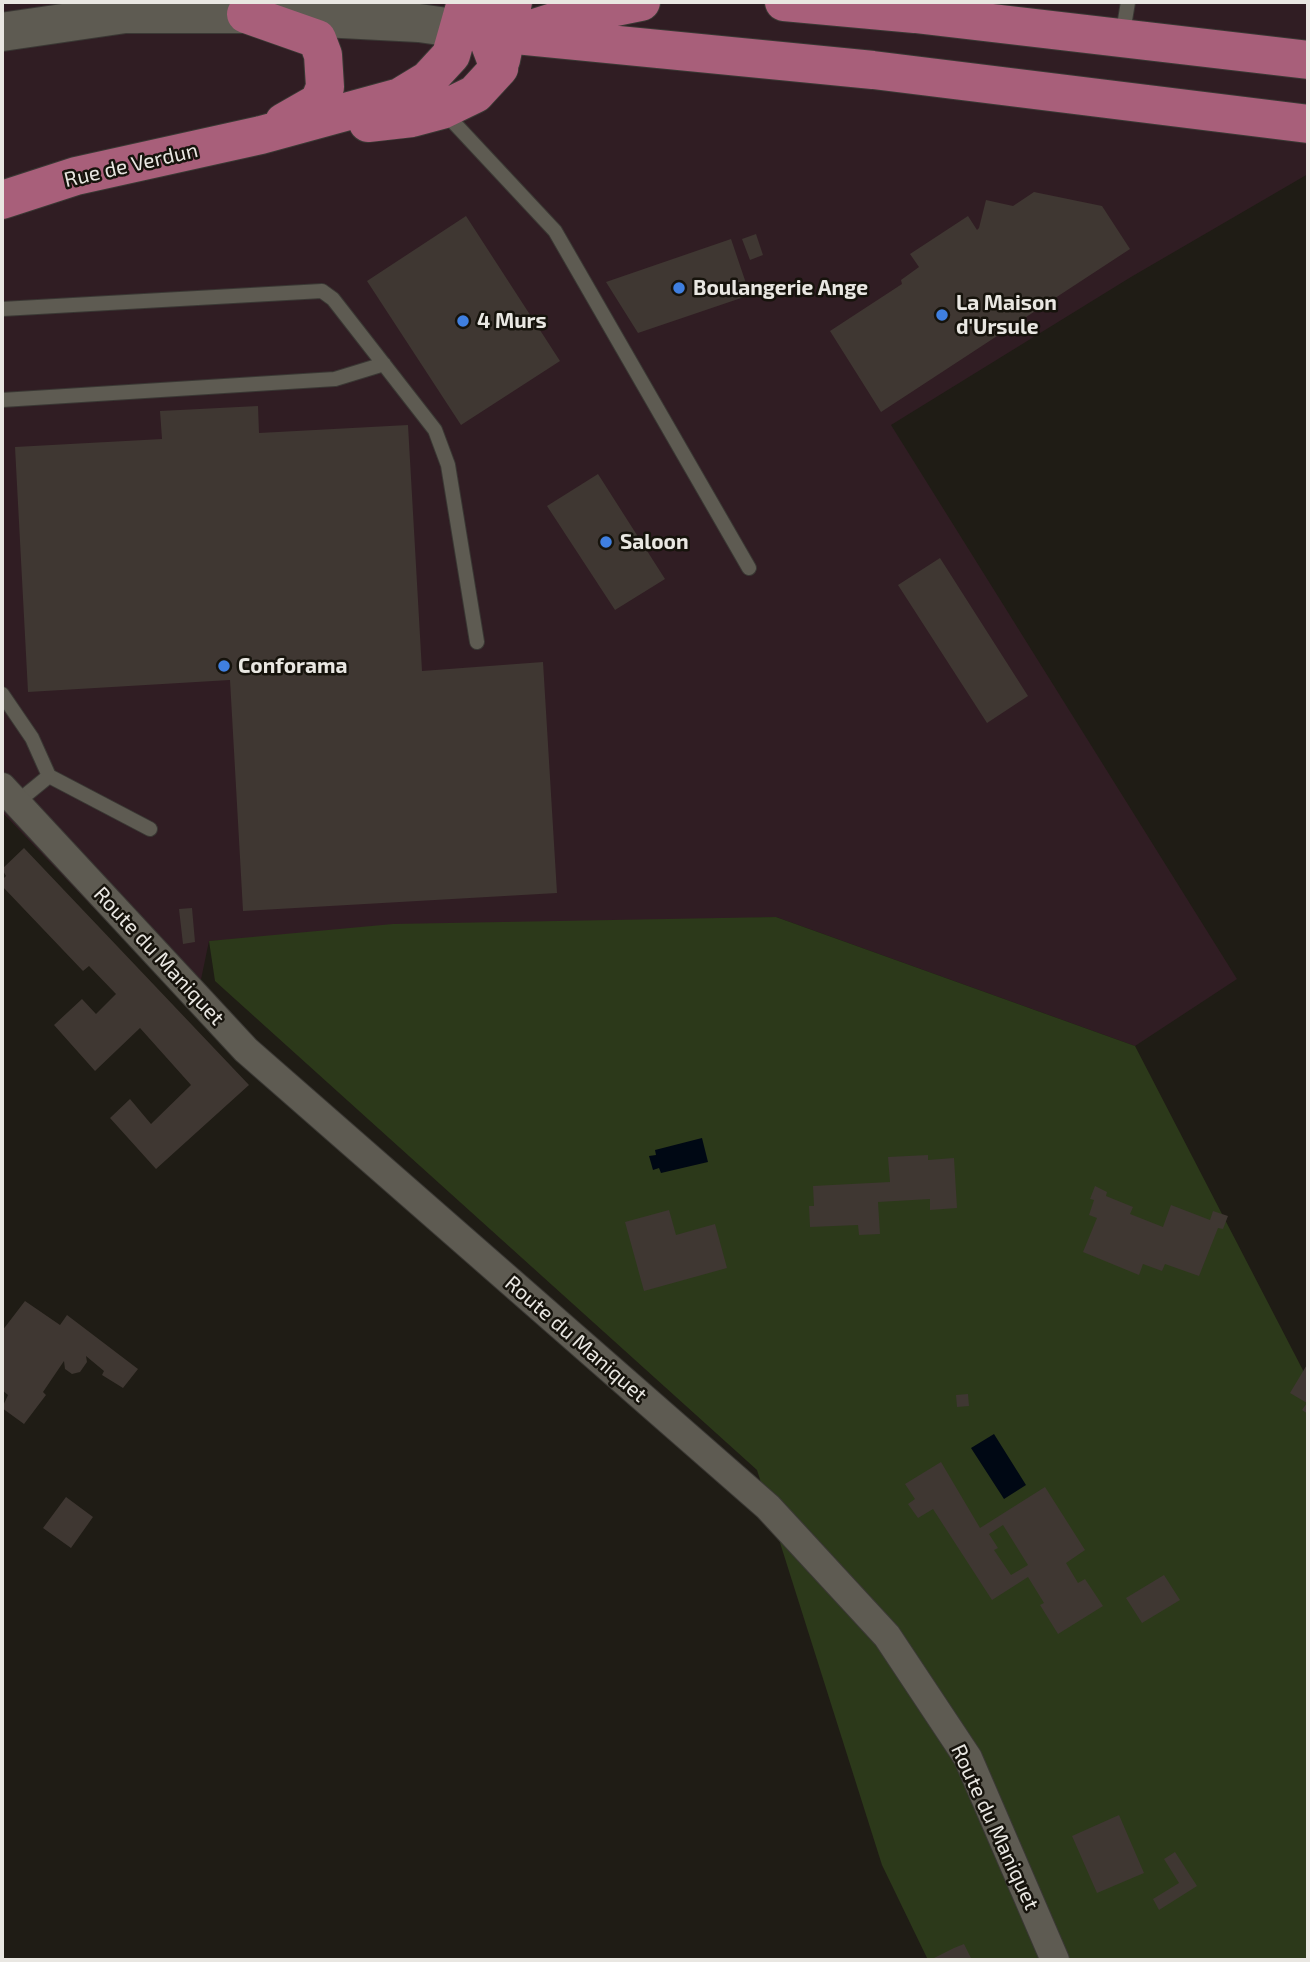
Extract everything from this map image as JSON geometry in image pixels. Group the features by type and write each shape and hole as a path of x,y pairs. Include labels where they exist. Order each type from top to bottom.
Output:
{"main road":[{"path":"2,32 125,15 246,14 419,5 427,2"},
{"path":"261,135 400,97 428,80 494,29 641,2"},
{"path":"784,2 915,14 1125,20 1308,60"},
{"path":"246,14 494,29 571,41 873,70 1308,124"},
{"path":"246,14 317,39 323,55 325,87 318,102 261,135"},
{"path":"261,135 412,118 442,110 475,94 494,29"},
{"name":"Rue de Verdun","path":"2,200 76,176 261,135"}],"street":[{"name":"Route du Maniquet","path":"9,795 247,1050 768,1507 887,1636 968,1758 1055,1960"}],"lane":[{"path":"442,110 555,231 749,568"},
{"path":"2,309 323,291 333,299 435,430 448,465 477,642"},
{"path":"2,400 335,379 384,364"},
{"path":"2,694 32,738 49,776 150,829"},
{"path":"9,795 49,776"}],"shaded area":[{"path":"2,2 1308,2 1308,174 1131,277 891,425 1237,979 1135,1046 776,917 209,941 194,1013 2,812"},
{"path":"702,1138 708,1162 661,1173 659,1168 653,1170 649,1156 656,1155 655,1150"},
{"path":"994,1434 1026,1485 1004,1499 971,1448"}],"green space":[{"path":"776,917 1135,1046 1308,1380 1308,1960 928,1960 882,1865 757,1470 215,981 209,941 393,924"}],"building":[{"name":"La Maison d'Ursule","path":"1034,192 1102,206 1130,249 881,412 830,331 902,284 901,280 919,267 910,254 968,216 977,230 986,200 1013,206"},
{"name":"4 Murs","path":"466,216 560,361 461,425 367,281"},
{"path":"756,234 763,255 750,260 742,239"},
{"name":"Boulangerie Ange","path":"731,239 750,295 638,333 606,282"},
{"name":"Conforama","path":"258,406 259,433 408,425 422,671 543,662 557,893 243,911 230,680 28,692 15,447 162,439 160,411"},
{"name":"Saloon","path":"598,474 665,579 615,610 547,506"},
{"path":"940,558 1028,696 987,723 898,585"},
{"path":"24,848 249,1085 156,1169 110,1118 130,1099 151,1124 191,1085 140,1028 95,1071 54,1025 82,999 96,1014 116,994 89,966 83,971 2,886 2,880 6,876 2,869"},
{"path":"192,908 195,942 183,944 179,909"},
{"path":"928,1155 928,1160 954,1158 957,1208 930,1210 930,1199 878,1202 880,1234 859,1235 858,1225 810,1227 809,1206 814,1206 813,1186 890,1182 888,1157"},
{"path":"1095,1186 1107,1192 1106,1196 1133,1207 1130,1214 1163,1227 1171,1205 1210,1220 1213,1211 1228,1216 1223,1229 1218,1228 1199,1276 1165,1264 1162,1271 1143,1264 1139,1275 1083,1252 1097,1218 1089,1215 1094,1200 1090,1199"},
{"path":"669,1210 676,1235 715,1224 727,1268 644,1291 625,1222"},
{"path":"25,1301 60,1325 67,1315 138,1369 123,1388 102,1375 104,1371 86,1356 87,1362 80,1372 72,1374 65,1369 64,1361 43,1392 46,1395 24,1424 2,1408 8,1395 2,1390 2,1331"},
{"path":"1308,1363 1308,1414 1302,1410 1307,1403 1290,1393"},
{"path":"968,1394 969,1406 957,1407 956,1395"},
{"path":"941,1462 980,1528 1045,1487 1085,1550 1066,1563 1078,1583 1085,1579 1103,1606 1058,1634 1040,1605 1044,1603 1028,1577 992,1600 933,1509 918,1518 908,1504 915,1499 905,1484","holes":["1003,1525 1028,1565 1011,1575 994,1550 998,1548 989,1534"]},
{"path":"66,1497 93,1517 71,1548 43,1528"},
{"path":"1164,1575 1180,1600 1142,1623 1126,1598"},
{"path":"1119,1815 1144,1873 1097,1893 1072,1836"},
{"path":"1175,1852 1197,1886 1159,1910 1153,1899 1179,1883 1164,1859"},
{"path":"964,1944 972,1960 930,1960 954,1948"}],"place":[{"name":"Boulangerie Ange","path":"679,288"},
{"name":"La Maison d'Ursule","path":"942,315"},
{"name":"4 Murs","path":"463,321"},
{"name":"Saloon","path":"606,542"},
{"name":"Conforama","path":"224,666"}]}
